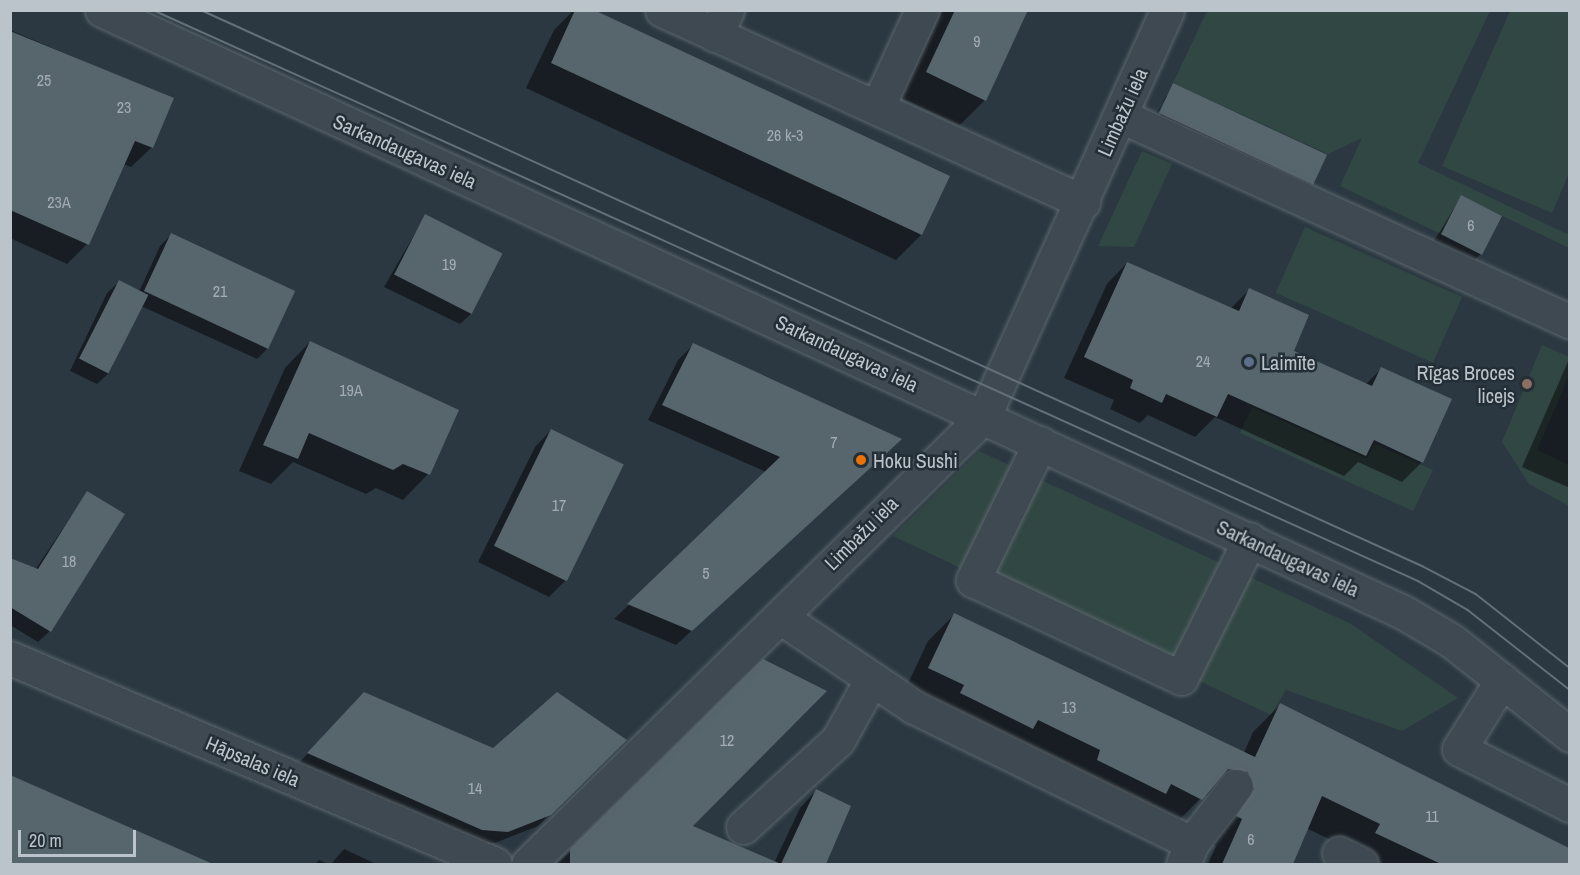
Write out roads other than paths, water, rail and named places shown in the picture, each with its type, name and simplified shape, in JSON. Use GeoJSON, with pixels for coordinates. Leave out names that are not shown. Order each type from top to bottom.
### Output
{"type":"FeatureCollection","features":[{"type":"Feature","properties":{"kind":"street","name":"Sarkandaugavas iela"},"geometry":{"type":"LineString","coordinates":[[102,10],[1250,539],[1403,612],[1502,680],[1569,735]]}},
{"type":"Feature","properties":{"kind":"street"},"geometry":{"type":"LineString","coordinates":[[662,10],[721,23],[877,108],[1083,202]]}},
{"type":"Feature","properties":{"kind":"street"},"geometry":{"type":"LineString","coordinates":[[877,108],[922,10]]}},
{"type":"Feature","properties":{"kind":"street","name":"Limbažu iela"},"geometry":{"type":"LineString","coordinates":[[528,864],[984,416],[1083,202],[1167,10]]}},
{"type":"Feature","properties":{"kind":"street"},"geometry":{"type":"LineString","coordinates":[[1121,116],[1569,322]]}},
{"type":"Feature","properties":{"kind":"street"},"geometry":{"type":"LineString","coordinates":[[1040,443],[974,580],[1181,678],[1250,539]]}},
{"type":"Feature","properties":{"kind":"street"},"geometry":{"type":"LineString","coordinates":[[792,625],[870,682],[1188,854],[1236,786]]}},
{"type":"Feature","properties":{"kind":"street","name":"Hāpsalas iela"},"geometry":{"type":"LineString","coordinates":[[10,658],[495,864]]}},
{"type":"Feature","properties":{"kind":"street"},"geometry":{"type":"LineString","coordinates":[[1502,680],[1459,749],[1569,805]]}},
{"type":"Feature","properties":{"kind":"street"},"geometry":{"type":"LineString","coordinates":[[743,827],[838,740],[870,682]]}},
{"type":"Feature","properties":{"kind":"tram line"},"geometry":{"type":"LineString","coordinates":[[153,10],[1418,581],[1468,610],[1570,690]]}},
{"type":"Feature","properties":{"kind":"tram line"},"geometry":{"type":"LineString","coordinates":[[201,10],[1422,566],[1476,594],[1570,668]]}},
{"type":"Feature","properties":{"kind":"place","name":"Laimīte"},"geometry":{"type":"Point","coordinates":[1249,362]}},
{"type":"Feature","properties":{"kind":"place","name":"Rīgas Broces licejs"},"geometry":{"type":"Point","coordinates":[1527,384]}},
{"type":"Feature","properties":{"kind":"place","name":"Hoku Sushi"},"geometry":{"type":"Point","coordinates":[861,460]}}]}
